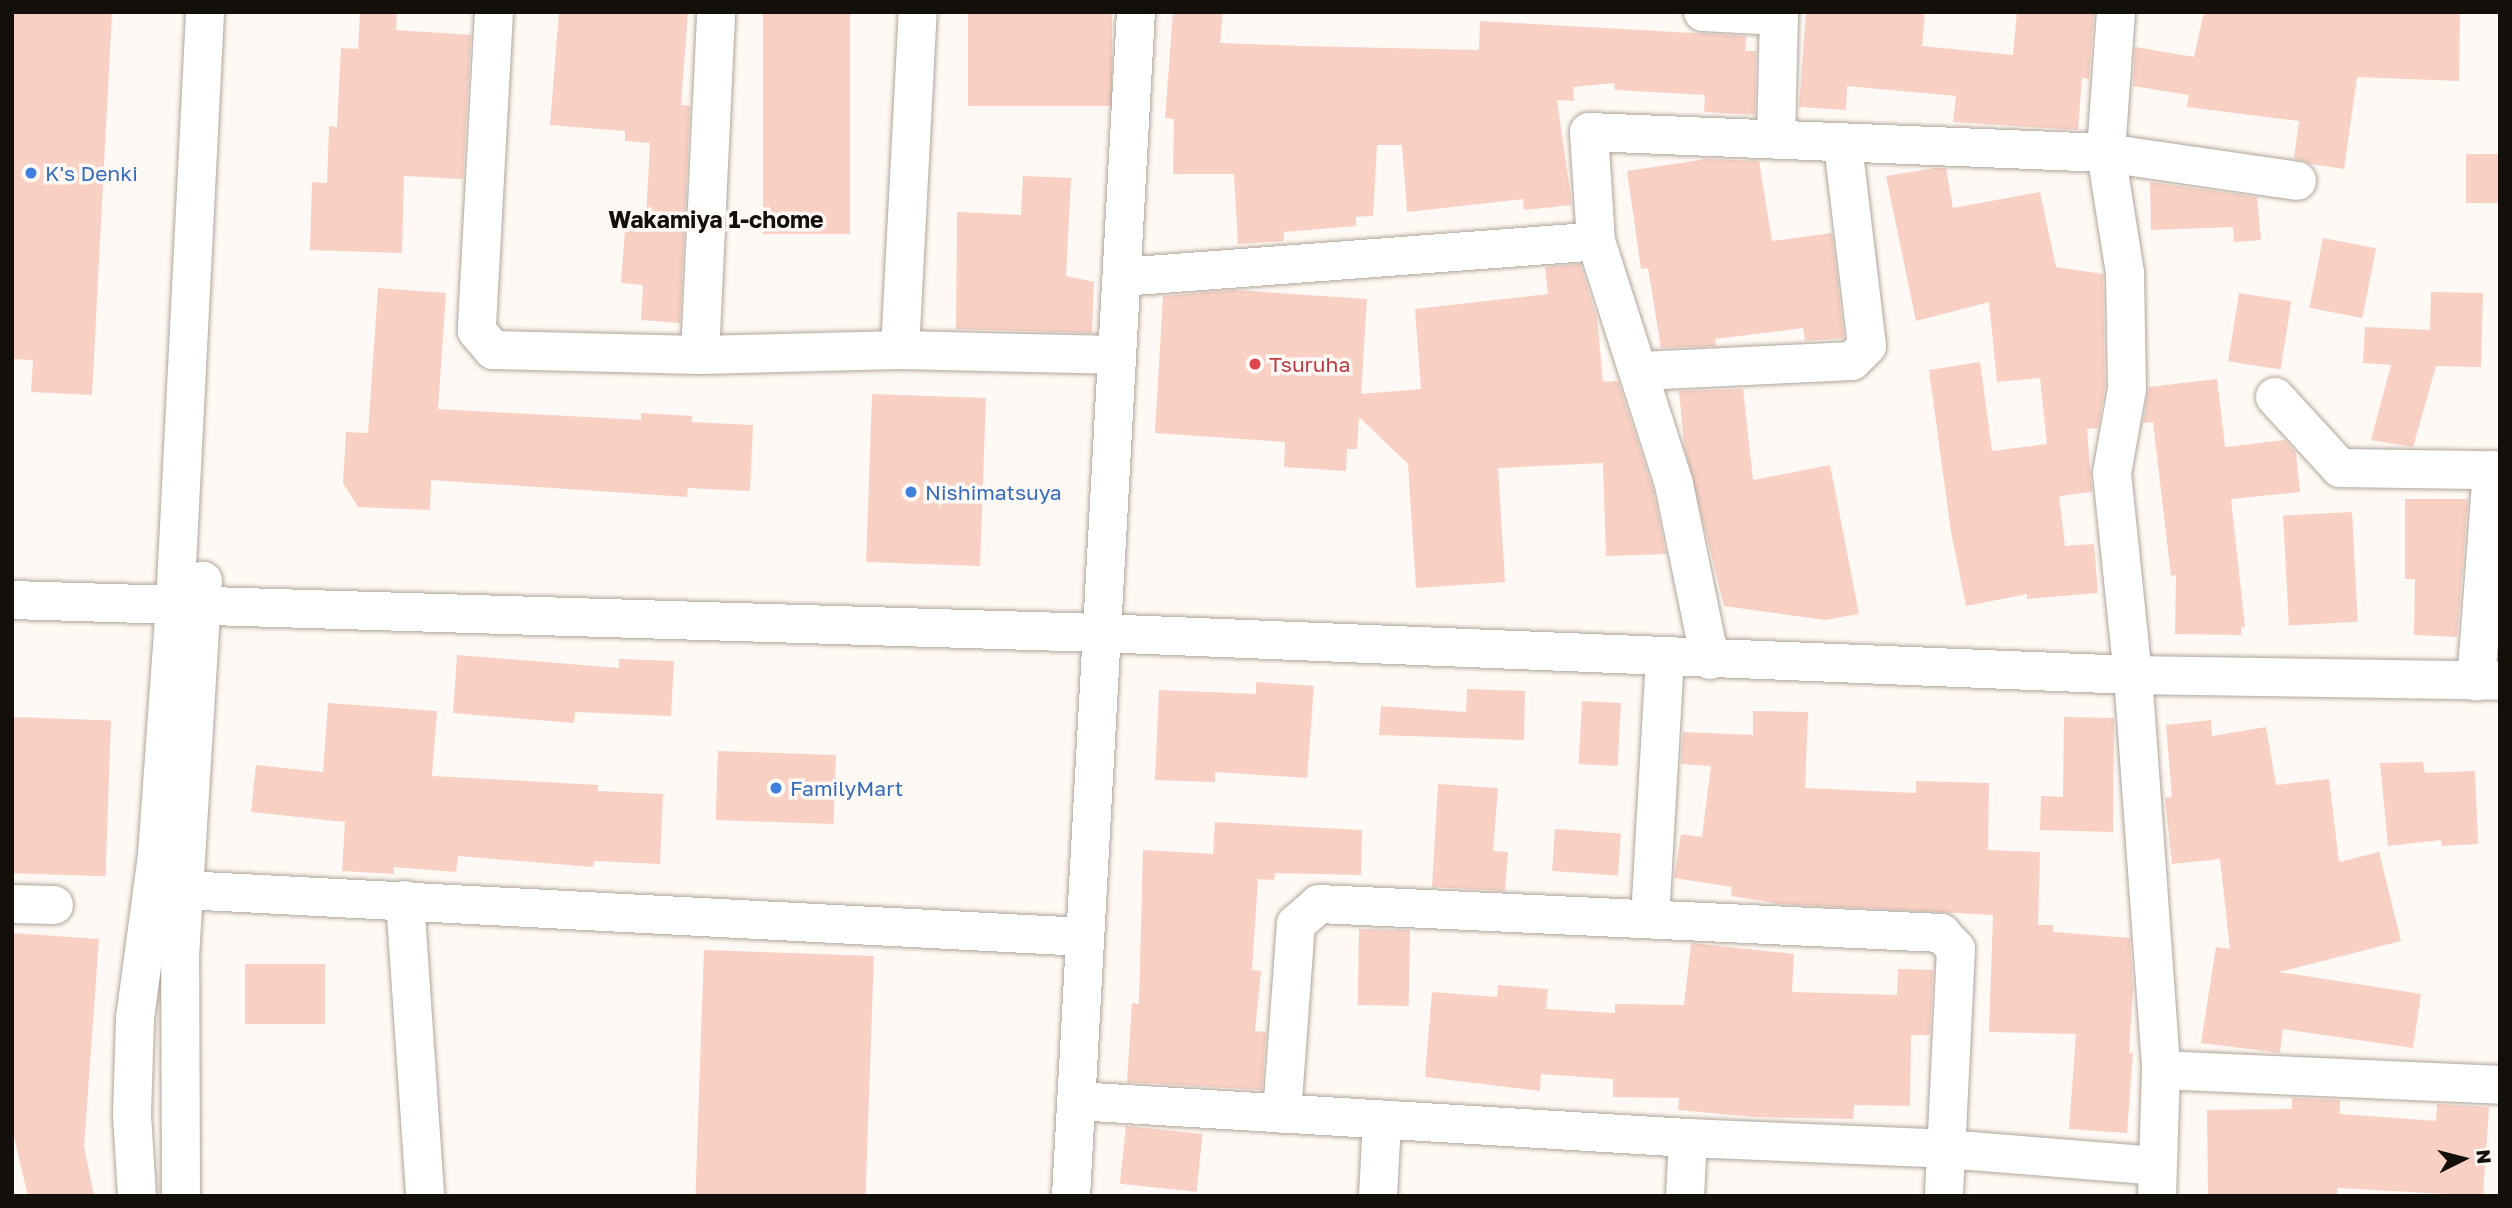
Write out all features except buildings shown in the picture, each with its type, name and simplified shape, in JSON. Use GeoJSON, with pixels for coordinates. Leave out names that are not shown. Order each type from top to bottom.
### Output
{"type":"FeatureCollection","features":[{"type":"Feature","properties":{"kind":"street"},"geometry":{"type":"LineString","coordinates":[[181,1196],[188,605],[205,12]]}},
{"type":"Feature","properties":{"kind":"street"},"geometry":{"type":"LineString","coordinates":[[137,1196],[132,1115],[135,1018],[188,605],[231,12]]}},
{"type":"Feature","properties":{"kind":"street"},"geometry":{"type":"LineString","coordinates":[[494,12],[478,331],[493,350],[700,355],[900,350],[1115,355]]}},
{"type":"Feature","properties":{"kind":"street"},"geometry":{"type":"LineString","coordinates":[[700,355],[716,12]]}},
{"type":"Feature","properties":{"kind":"street"},"geometry":{"type":"LineString","coordinates":[[900,350],[918,12]]}},
{"type":"Feature","properties":{"kind":"street"},"geometry":{"type":"LineString","coordinates":[[1071,1196],[1099,634],[1136,12]]}},
{"type":"Feature","properties":{"kind":"street"},"geometry":{"type":"LineString","coordinates":[[1703,12],[1779,14],[1776,139]]}},
{"type":"Feature","properties":{"kind":"street"},"geometry":{"type":"LineString","coordinates":[[1076,1101],[1688,1138],[1946,1149],[2157,1181],[2161,1070],[2133,675],[2112,473],[2127,389],[2125,273],[2106,153],[2116,12]]}},
{"type":"Feature","properties":{"kind":"street"},"geometry":{"type":"LineString","coordinates":[[1710,660],[1674,484],[1641,371],[1595,241],[1589,132],[2106,153],[2297,181]]}},
{"type":"Feature","properties":{"kind":"street"},"geometry":{"type":"LineString","coordinates":[[1641,371],[1852,361],[1867,346],[1843,144]]}},
{"type":"Feature","properties":{"kind":"street"},"geometry":{"type":"LineString","coordinates":[[1122,277],[1595,241]]}},
{"type":"Feature","properties":{"kind":"street"},"geometry":{"type":"LineString","coordinates":[[12,600],[1099,634],[2133,675],[2488,681],[2492,470],[2340,468],[2275,397]]}},
{"type":"Feature","properties":{"kind":"street"},"geometry":{"type":"LineString","coordinates":[[1650,918],[1665,657]]}},
{"type":"Feature","properties":{"kind":"street"},"geometry":{"type":"LineString","coordinates":[[184,890],[1083,937]]}},
{"type":"Feature","properties":{"kind":"street"},"geometry":{"type":"LineString","coordinates":[[405,900],[425,1196]]}},
{"type":"Feature","properties":{"kind":"street"},"geometry":{"type":"LineString","coordinates":[[12,904],[54,905]]}},
{"type":"Feature","properties":{"kind":"street"},"geometry":{"type":"LineString","coordinates":[[1282,1114],[1296,924],[1319,904],[1941,933],[1956,949],[1944,1196]]}},
{"type":"Feature","properties":{"kind":"street"},"geometry":{"type":"LineString","coordinates":[[2161,1070],[2500,1085]]}},
{"type":"Feature","properties":{"kind":"street"},"geometry":{"type":"LineString","coordinates":[[1378,1196],[1382,1121]]}},
{"type":"Feature","properties":{"kind":"street"},"geometry":{"type":"LineString","coordinates":[[1685,1196],[1688,1138]]}},
{"type":"Feature","properties":{"kind":"place","name":"K's Denki"},"geometry":{"type":"Point","coordinates":[31,173]}},
{"type":"Feature","properties":{"kind":"place","name":"Tsuruha"},"geometry":{"type":"Point","coordinates":[1255,364]}},
{"type":"Feature","properties":{"kind":"place","name":"Nishimatsuya"},"geometry":{"type":"Point","coordinates":[911,492]}},
{"type":"Feature","properties":{"kind":"place","name":"FamilyMart"},"geometry":{"type":"Point","coordinates":[776,788]}},
{"type":"Feature","properties":{"kind":"district","name":"Wakamiya 1-chome"},"geometry":{"type":"Point","coordinates":[716,219]}}]}
